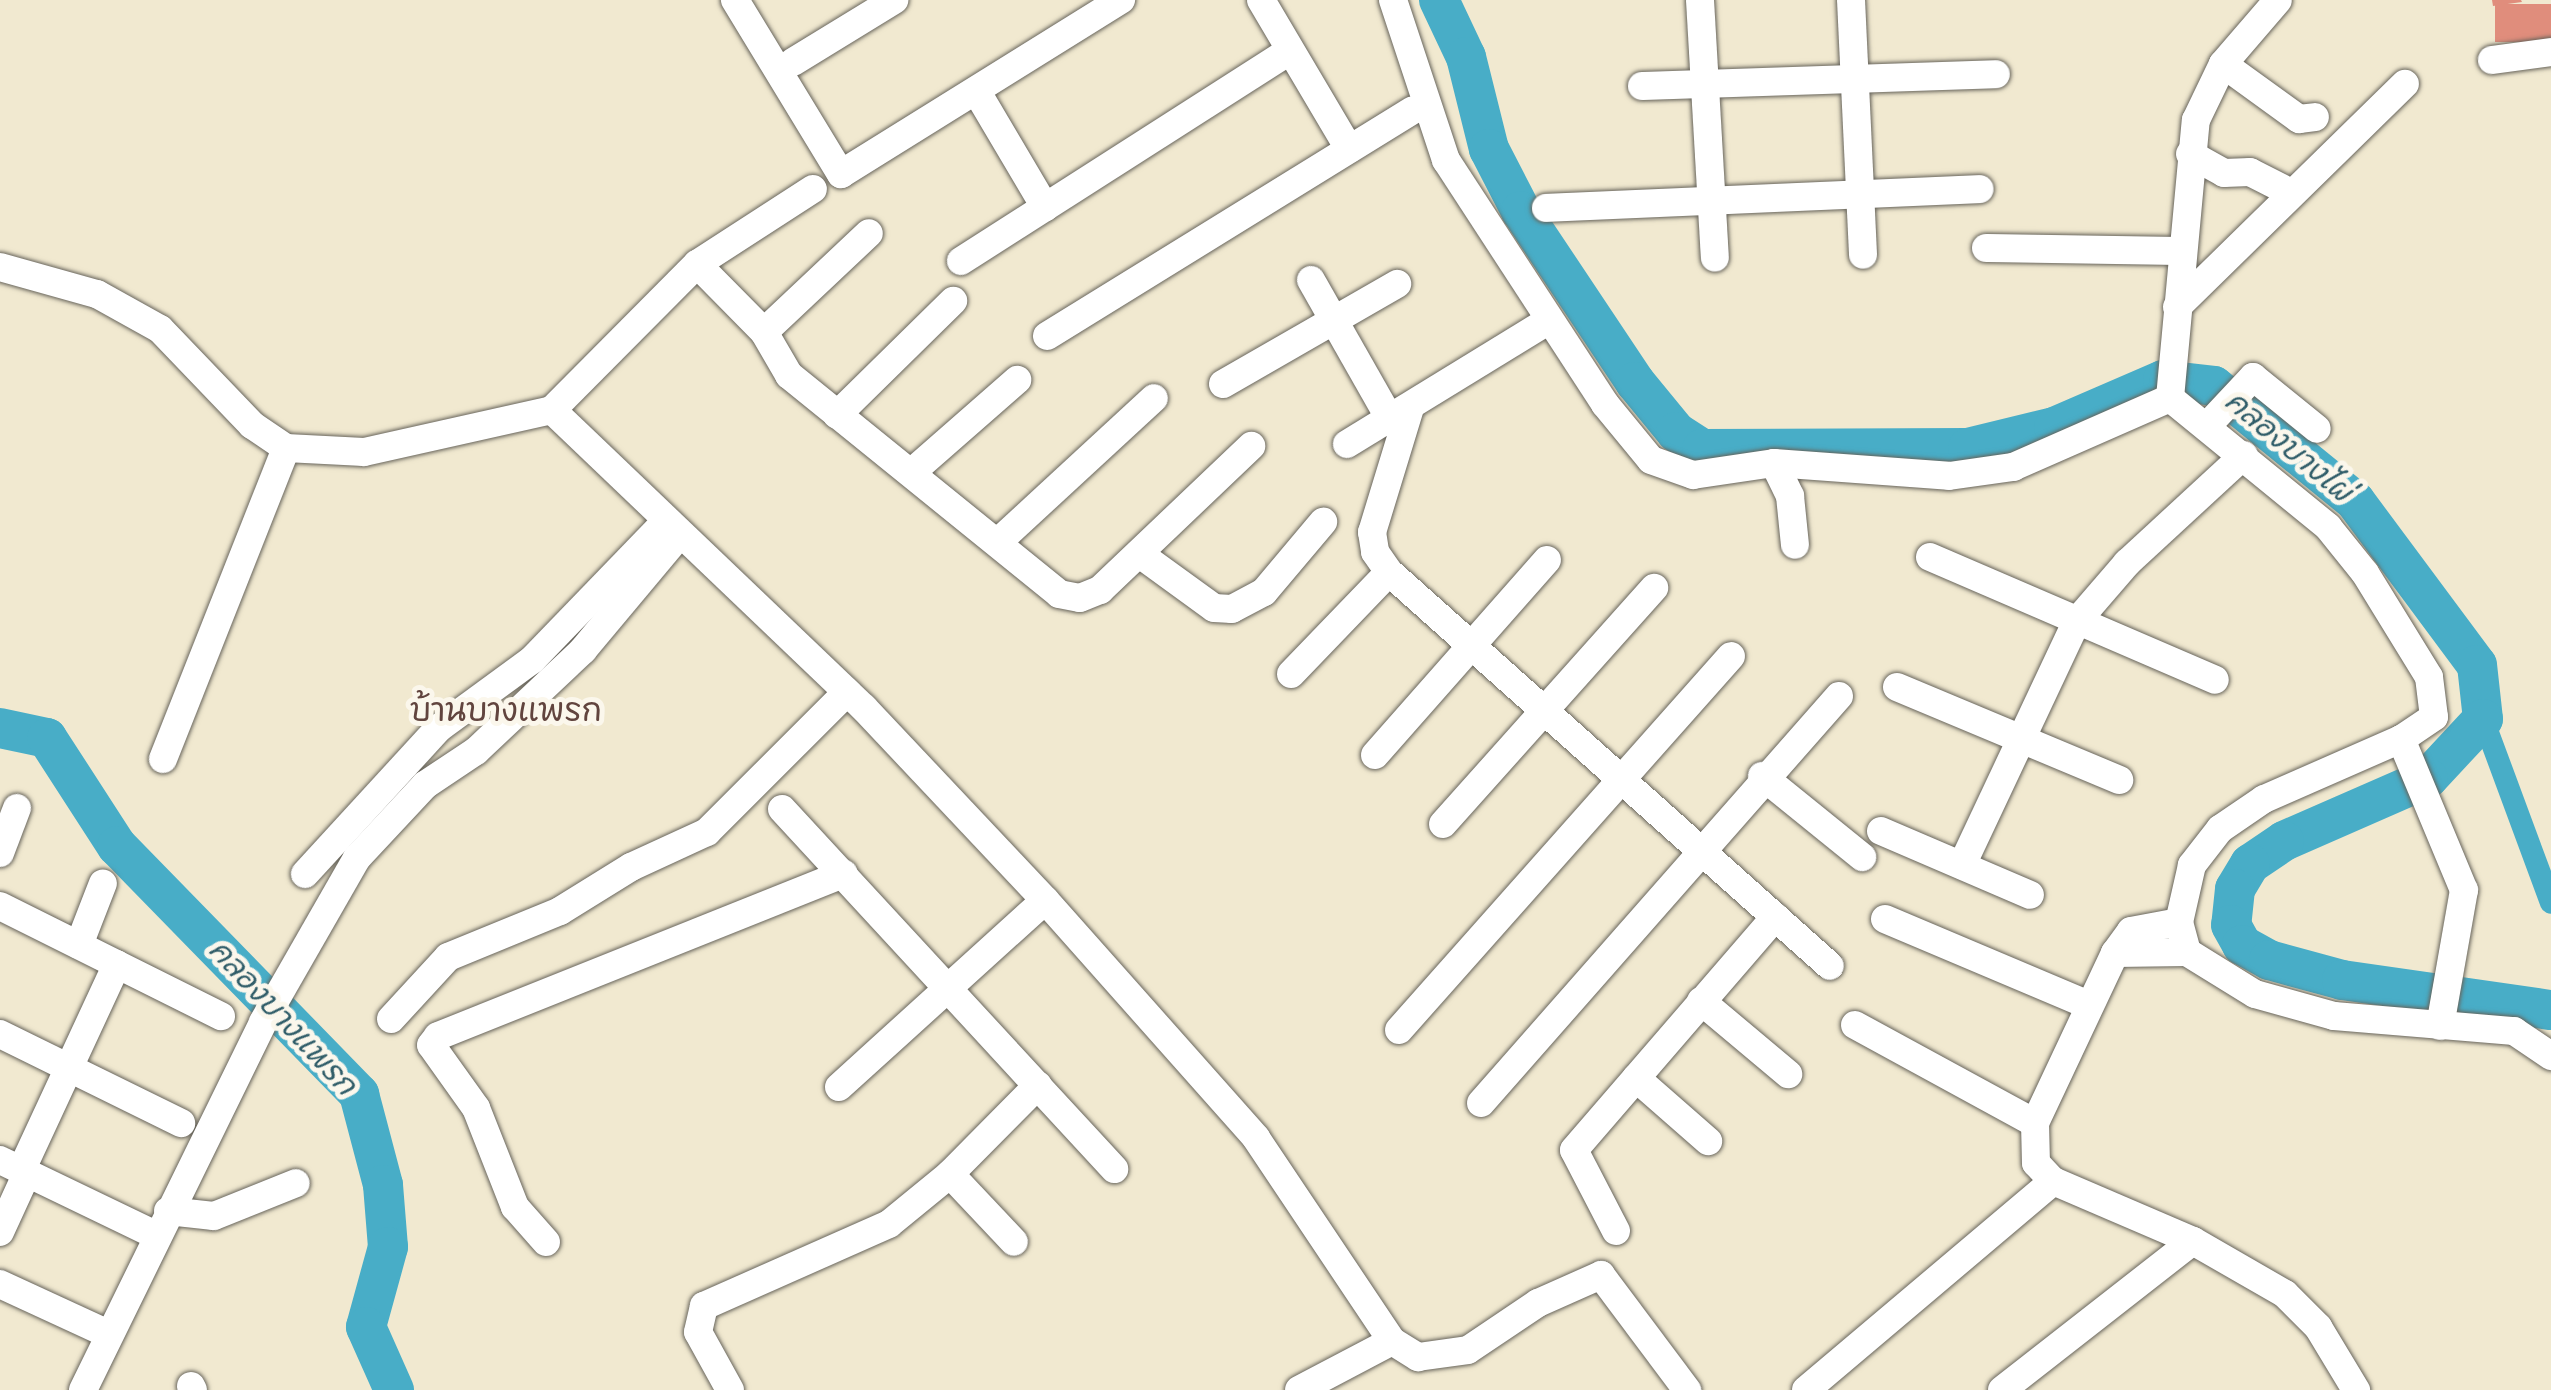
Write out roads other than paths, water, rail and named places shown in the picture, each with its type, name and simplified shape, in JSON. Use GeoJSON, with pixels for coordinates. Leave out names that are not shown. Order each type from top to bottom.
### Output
{"type":"FeatureCollection","features":[{"type":"Feature","properties":{"kind":"street"},"geometry":{"type":"LineString","coordinates":[[736,0],[842,174],[1121,0]]}},
{"type":"Feature","properties":{"kind":"street"},"geometry":{"type":"LineString","coordinates":[[793,62],[894,0]]}},
{"type":"Feature","properties":{"kind":"street"},"geometry":{"type":"LineString","coordinates":[[1262,0],[1288,52],[1349,150]]}},
{"type":"Feature","properties":{"kind":"street"},"geometry":{"type":"LineString","coordinates":[[1393,0],[1446,160],[1549,320],[1651,460],[1693,476],[1774,462],[1910,476],[2013,467],[2170,391]]}},
{"type":"Feature","properties":{"kind":"street"},"geometry":{"type":"LineString","coordinates":[[1700,0],[1708,83],[1715,258]]}},
{"type":"Feature","properties":{"kind":"street"},"geometry":{"type":"LineString","coordinates":[[1851,0],[1863,254]]}},
{"type":"Feature","properties":{"kind":"street"},"geometry":{"type":"LineString","coordinates":[[2170,391],[2190,154],[2206,91],[2223,64],[2278,0]]}},
{"type":"Feature","properties":{"kind":"street"},"geometry":{"type":"LineString","coordinates":[[961,260],[1288,52]]}},
{"type":"Feature","properties":{"kind":"street"},"geometry":{"type":"LineString","coordinates":[[2492,60],[2551,52]]}},
{"type":"Feature","properties":{"kind":"street"},"geometry":{"type":"LineString","coordinates":[[2223,64],[2299,120],[2315,116]]}},
{"type":"Feature","properties":{"kind":"street"},"geometry":{"type":"LineString","coordinates":[[1642,86],[1996,74]]}},
{"type":"Feature","properties":{"kind":"street"},"geometry":{"type":"LineString","coordinates":[[2176,307],[2405,84]]}},
{"type":"Feature","properties":{"kind":"street"},"geometry":{"type":"LineString","coordinates":[[977,92],[1045,207]]}},
{"type":"Feature","properties":{"kind":"street"},"geometry":{"type":"LineString","coordinates":[[1047,336],[1412,111]]}},
{"type":"Feature","properties":{"kind":"street"},"geometry":{"type":"LineString","coordinates":[[2190,154],[2224,174],[2250,172],[2282,188]]}},
{"type":"Feature","properties":{"kind":"street"},"geometry":{"type":"LineString","coordinates":[[0,267],[97,294],[160,329],[252,425],[286,448],[364,452],[552,410],[696,264],[813,189]]}},
{"type":"Feature","properties":{"kind":"street"},"geometry":{"type":"LineString","coordinates":[[1546,208],[1861,191],[1980,189]]}},
{"type":"Feature","properties":{"kind":"street"},"geometry":{"type":"LineString","coordinates":[[764,332],[869,233]]}},
{"type":"Feature","properties":{"kind":"street"},"geometry":{"type":"LineString","coordinates":[[1986,248],[2181,251]]}},
{"type":"Feature","properties":{"kind":"street"},"geometry":{"type":"LineString","coordinates":[[696,264],[764,332],[789,375],[1059,594],[1080,598],[1141,556],[1251,446]]}},
{"type":"Feature","properties":{"kind":"street"},"geometry":{"type":"LineString","coordinates":[[1312,280],[1334,320],[1400,413],[1372,532],[1374,552],[1389,572],[1830,966]]}},
{"type":"Feature","properties":{"kind":"street"},"geometry":{"type":"LineString","coordinates":[[1223,384],[1397,284]]}},
{"type":"Feature","properties":{"kind":"street"},"geometry":{"type":"LineString","coordinates":[[837,415],[953,301]]}},
{"type":"Feature","properties":{"kind":"street"},"geometry":{"type":"LineString","coordinates":[[1347,444],[1549,320]]}},
{"type":"Feature","properties":{"kind":"street"},"geometry":{"type":"LineString","coordinates":[[2216,416],[2242,383],[2253,377],[2266,382],[2317,429]]}},
{"type":"Feature","properties":{"kind":"street"},"geometry":{"type":"LineString","coordinates":[[912,472],[1017,380]]}},
{"type":"Feature","properties":{"kind":"street"},"geometry":{"type":"LineString","coordinates":[[2170,391],[2216,416],[2244,455],[2340,542],[2429,677],[2434,717],[2406,748],[2264,799],[2220,829],[2192,865],[2179,922],[2187,952]]}},
{"type":"Feature","properties":{"kind":"street"},"geometry":{"type":"LineString","coordinates":[[998,542],[1154,398]]}},
{"type":"Feature","properties":{"kind":"street"},"geometry":{"type":"LineString","coordinates":[[552,410],[848,692],[1045,900],[1256,1138],[1392,1341],[1418,1358],[1468,1350],[1538,1304],[1600,1274],[1687,1390]]}},
{"type":"Feature","properties":{"kind":"street"},"geometry":{"type":"LineString","coordinates":[[164,759],[286,448]]}},
{"type":"Feature","properties":{"kind":"street"},"geometry":{"type":"LineString","coordinates":[[1962,864],[2077,621],[2138,553],[2244,455]]}},
{"type":"Feature","properties":{"kind":"street"},"geometry":{"type":"LineString","coordinates":[[1774,462],[1790,496],[1795,546]]}},
{"type":"Feature","properties":{"kind":"street"},"geometry":{"type":"LineString","coordinates":[[1141,556],[1214,608],[1232,610],[1264,592],[1322,522]]}},
{"type":"Feature","properties":{"kind":"street"},"geometry":{"type":"LineString","coordinates":[[305,874],[414,752],[532,660],[673,528]]}},
{"type":"Feature","properties":{"kind":"street"},"geometry":{"type":"LineString","coordinates":[[83,1390],[263,1022],[357,858],[425,785],[476,751],[583,650],[673,528]]}},
{"type":"Feature","properties":{"kind":"street"},"geometry":{"type":"LineString","coordinates":[[1930,557],[2215,680]]}},
{"type":"Feature","properties":{"kind":"street"},"geometry":{"type":"LineString","coordinates":[[1375,755],[1468,643],[1547,560]]}},
{"type":"Feature","properties":{"kind":"street"},"geometry":{"type":"LineString","coordinates":[[1291,674],[1389,572]]}},
{"type":"Feature","properties":{"kind":"street"},"geometry":{"type":"LineString","coordinates":[[1444,824],[1654,588]]}},
{"type":"Feature","properties":{"kind":"street"},"geometry":{"type":"LineString","coordinates":[[1399,1030],[1732,656]]}},
{"type":"Feature","properties":{"kind":"street"},"geometry":{"type":"LineString","coordinates":[[1896,687],[2119,780]]}},
{"type":"Feature","properties":{"kind":"street"},"geometry":{"type":"LineString","coordinates":[[391,1019],[448,957],[560,911],[641,861],[707,832],[848,692]]}},
{"type":"Feature","properties":{"kind":"street"},"geometry":{"type":"LineString","coordinates":[[1481,1102],[1762,776],[1839,696]]}},
{"type":"Feature","properties":{"kind":"street"},"geometry":{"type":"LineString","coordinates":[[2406,748],[2432,800],[2464,890],[2441,1018]]}},
{"type":"Feature","properties":{"kind":"street"},"geometry":{"type":"LineString","coordinates":[[1762,776],[1862,858]]}},
{"type":"Feature","properties":{"kind":"street"},"geometry":{"type":"LineString","coordinates":[[0,852],[17,808]]}},
{"type":"Feature","properties":{"kind":"street"},"geometry":{"type":"LineString","coordinates":[[782,809],[1114,1169]]}},
{"type":"Feature","properties":{"kind":"street"},"geometry":{"type":"LineString","coordinates":[[1880,831],[2030,895]]}},
{"type":"Feature","properties":{"kind":"street"},"geometry":{"type":"LineString","coordinates":[[546,1242],[515,1206],[476,1108],[431,1045],[844,874]]}},
{"type":"Feature","properties":{"kind":"street"},"geometry":{"type":"LineString","coordinates":[[78,945],[103,883]]}},
{"type":"Feature","properties":{"kind":"street"},"geometry":{"type":"LineString","coordinates":[[839,1087],[1045,900]]}},
{"type":"Feature","properties":{"kind":"street"},"geometry":{"type":"LineString","coordinates":[[0,906],[221,1016]]}},
{"type":"Feature","properties":{"kind":"street"},"geometry":{"type":"LineString","coordinates":[[1616,1231],[1574,1150],[1776,917]]}},
{"type":"Feature","properties":{"kind":"street"},"geometry":{"type":"LineString","coordinates":[[1885,919],[2089,1005]]}},
{"type":"Feature","properties":{"kind":"street"},"geometry":{"type":"LineString","coordinates":[[2179,922],[2131,931],[2115,953],[2035,1123],[2036,1163],[2053,1181],[2193,1241],[2285,1294],[2318,1328],[2356,1390]]}},
{"type":"Feature","properties":{"kind":"street"},"geometry":{"type":"LineString","coordinates":[[2115,953],[2187,952],[2255,994],[2334,1016],[2441,1018],[2514,1032],[2551,1056]]}},
{"type":"Feature","properties":{"kind":"street"},"geometry":{"type":"LineString","coordinates":[[0,1232],[16,1168],[69,1068],[117,964]]}},
{"type":"Feature","properties":{"kind":"street"},"geometry":{"type":"LineString","coordinates":[[1701,1001],[1788,1074]]}},
{"type":"Feature","properties":{"kind":"street"},"geometry":{"type":"LineString","coordinates":[[1855,1026],[2035,1123]]}},
{"type":"Feature","properties":{"kind":"street"},"geometry":{"type":"LineString","coordinates":[[0,1034],[181,1122]]}},
{"type":"Feature","properties":{"kind":"street"},"geometry":{"type":"LineString","coordinates":[[1636,1078],[1708,1141]]}},
{"type":"Feature","properties":{"kind":"street"},"geometry":{"type":"LineString","coordinates":[[730,1390],[698,1332],[704,1306],[889,1224],[950,1174],[1038,1086]]}},
{"type":"Feature","properties":{"kind":"street"},"geometry":{"type":"LineString","coordinates":[[16,1168],[162,1223],[214,1216],[296,1183]]}},
{"type":"Feature","properties":{"kind":"street"},"geometry":{"type":"LineString","coordinates":[[950,1174],[1014,1242]]}},
{"type":"Feature","properties":{"kind":"street"},"geometry":{"type":"LineString","coordinates":[[1806,1390],[2053,1181]]}},
{"type":"Feature","properties":{"kind":"street"},"geometry":{"type":"LineString","coordinates":[[2002,1390],[2193,1241]]}},
{"type":"Feature","properties":{"kind":"street"},"geometry":{"type":"LineString","coordinates":[[0,1284],[108,1334]]}},
{"type":"Feature","properties":{"kind":"street"},"geometry":{"type":"LineString","coordinates":[[1300,1390],[1392,1341]]}},
{"type":"Feature","properties":{"kind":"waterway","name":"คลองบางไผ่"},"geometry":{"type":"LineString","coordinates":[[1439,0],[1466,57],[1489,149],[1521,211],[1635,382],[1676,432],[1702,449],[1968,448],[2054,427],[2163,380],[2214,386],[2355,501],[2477,665],[2483,719],[2428,778],[2284,841],[2250,864],[2235,889],[2231,925],[2242,945],[2269,960],[2342,980],[2551,1010]]}},
{"type":"Feature","properties":{"kind":"waterway"},"geometry":{"type":"LineString","coordinates":[[2483,719],[2551,903]]}},
{"type":"Feature","properties":{"kind":"waterway","name":"คลองบางแพรก"},"geometry":{"type":"LineString","coordinates":[[0,728],[47,738],[117,846],[359,1094],[383,1185],[388,1247],[366,1327],[394,1390]]}},
{"type":"Feature","properties":{"kind":"district","name":"บ้านบางแพรก"},"geometry":{"type":"Point","coordinates":[506,712]}}]}
